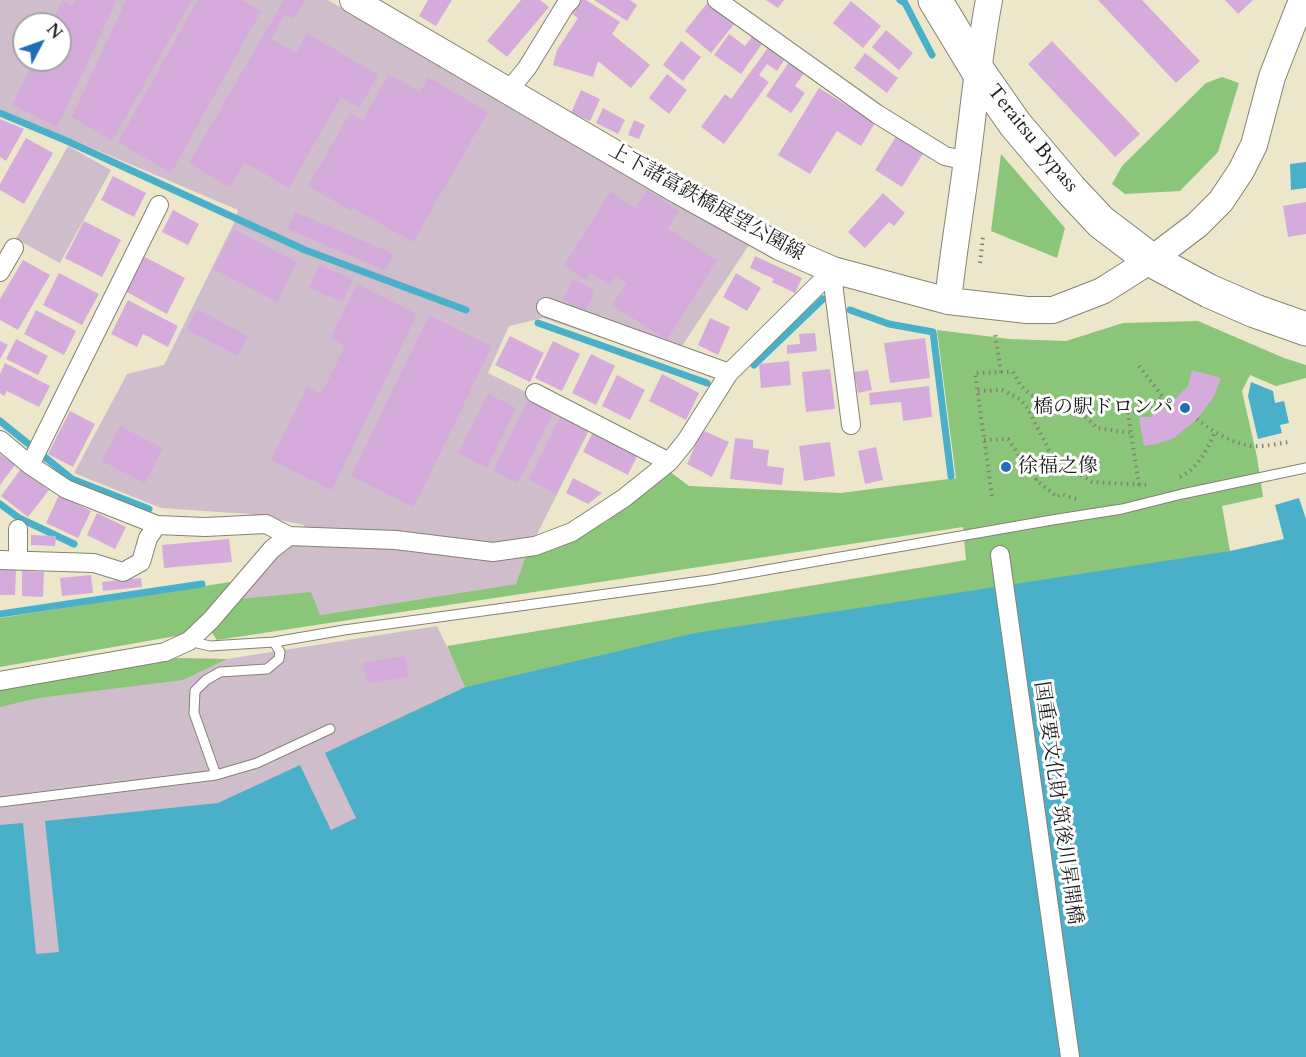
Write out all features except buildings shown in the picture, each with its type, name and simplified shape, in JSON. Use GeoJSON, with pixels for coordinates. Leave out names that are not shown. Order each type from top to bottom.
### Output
{"type":"FeatureCollection","features":[{"type":"Feature","properties":{"kind":"highway","name":"Teraitsu Bypass"},"geometry":{"type":"LineString","coordinates":[[935,0],[978,71],[1015,124],[1101,222],[1151,260],[1209,291],[1255,311],[1306,329]]}},
{"type":"Feature","properties":{"kind":"street","name":"上下諸富鉄橋展望公園線"},"geometry":{"type":"LineString","coordinates":[[353,0],[679,191],[780,247],[833,270],[948,301],[1027,310],[1053,310],[1102,291],[1151,260],[1197,225],[1221,201],[1241,171],[1254,145],[1272,77],[1302,0]]}},
{"type":"Feature","properties":{"kind":"street"},"geometry":{"type":"LineString","coordinates":[[509,90],[527,68],[571,0]]}},
{"type":"Feature","properties":{"kind":"street"},"geometry":{"type":"LineString","coordinates":[[717,0],[877,114],[945,156],[967,160]]}},
{"type":"Feature","properties":{"kind":"street"},"geometry":{"type":"LineString","coordinates":[[948,301],[989,0]]}},
{"type":"Feature","properties":{"kind":"street"},"geometry":{"type":"LineString","coordinates":[[30,465],[159,206]]}},
{"type":"Feature","properties":{"kind":"street"},"geometry":{"type":"LineString","coordinates":[[0,272],[14,248]]}},
{"type":"Feature","properties":{"kind":"street"},"geometry":{"type":"LineString","coordinates":[[0,440],[30,465],[66,489],[157,525],[205,527],[266,524],[289,536],[396,540],[493,552],[535,546],[572,532],[624,498],[669,462],[686,441],[729,373],[833,270]]}},
{"type":"Feature","properties":{"kind":"street"},"geometry":{"type":"LineString","coordinates":[[833,270],[851,425]]}},
{"type":"Feature","properties":{"kind":"street"},"geometry":{"type":"LineString","coordinates":[[546,307],[729,373]]}},
{"type":"Feature","properties":{"kind":"street"},"geometry":{"type":"LineString","coordinates":[[536,393],[669,462]]}},
{"type":"Feature","properties":{"kind":"street"},"geometry":{"type":"LineString","coordinates":[[18,529],[9,560],[94,563],[123,572],[141,562],[148,538],[157,525]]}},
{"type":"Feature","properties":{"kind":"street"},"geometry":{"type":"LineString","coordinates":[[0,681],[165,652],[189,641],[211,620],[272,549],[289,536]]}},
{"type":"Feature","properties":{"kind":"street","name":"国重要文化財 筑後川昇開橋"},"geometry":{"type":"LineString","coordinates":[[1000,555],[1070,1057]]}},
{"type":"Feature","properties":{"kind":"lane"},"geometry":{"type":"LineString","coordinates":[[189,641],[210,646],[274,642],[344,630],[709,580],[1122,509],[1306,468]]}},
{"type":"Feature","properties":{"kind":"lane"},"geometry":{"type":"LineString","coordinates":[[216,775],[194,714],[195,691],[206,680],[220,672],[267,669],[279,659],[280,652],[274,642]]}},
{"type":"Feature","properties":{"kind":"lane"},"geometry":{"type":"LineString","coordinates":[[0,802],[216,775],[257,763],[330,729]]}},
{"type":"Feature","properties":{"kind":"path"},"geometry":{"type":"LineString","coordinates":[[995,333],[1001,372]]}},
{"type":"Feature","properties":{"kind":"path"},"geometry":{"type":"LineString","coordinates":[[1139,366],[1170,405]]}},
{"type":"Feature","properties":{"kind":"path"},"geometry":{"type":"LineString","coordinates":[[992,496],[975,373],[1013,372],[1020,385],[1031,395],[1064,401],[1077,409],[1097,428],[1131,433]]}},
{"type":"Feature","properties":{"kind":"path"},"geometry":{"type":"LineString","coordinates":[[978,391],[1002,390],[1020,399],[1028,409],[1049,450],[1059,461],[1092,482],[1139,485],[1158,483]]}},
{"type":"Feature","properties":{"kind":"path"},"geometry":{"type":"LineString","coordinates":[[1139,485],[1128,413],[1149,408],[1163,397]]}},
{"type":"Feature","properties":{"kind":"path"},"geometry":{"type":"LineString","coordinates":[[1197,419],[1215,432],[1251,446],[1289,442]]}},
{"type":"Feature","properties":{"kind":"path"},"geometry":{"type":"LineString","coordinates":[[1178,478],[1200,460],[1215,432]]}},
{"type":"Feature","properties":{"kind":"path"},"geometry":{"type":"LineString","coordinates":[[984,440],[1008,439],[1036,480],[1057,497],[1061,494],[1078,500]]}},
{"type":"Feature","properties":{"kind":"path"},"geometry":{"type":"LineString","coordinates":[[1036,480],[1059,461]]}},
{"type":"Feature","properties":{"kind":"shaded area"},"geometry":{"type":"Polygon","coordinates":[[[0,0],[328,0],[749,245],[672,361],[543,318],[509,326],[488,373],[592,425],[525,558],[516,584],[320,615],[240,599],[305,525],[248,514],[161,508],[74,473],[127,374],[164,365],[234,223],[238,210],[0,109],[0,0]]]}},
{"type":"Feature","properties":{"kind":"shaded area"},"geometry":{"type":"Polygon","coordinates":[[[68,146],[111,170],[60,263],[16,239],[68,146]]]}},
{"type":"Feature","properties":{"kind":"shaded area"},"geometry":{"type":"Polygon","coordinates":[[[437,626],[466,687],[555,1057],[0,1057],[0,689],[168,658],[227,659],[437,626]]]}},
{"type":"Feature","properties":{"kind":"green space"},"geometry":{"type":"Polygon","coordinates":[[[1222,77],[1239,83],[1218,152],[1180,191],[1125,194],[1112,184],[1122,166],[1206,83],[1222,77]]]}},
{"type":"Feature","properties":{"kind":"green space"},"geometry":{"type":"Polygon","coordinates":[[[1001,154],[1065,228],[1057,258],[991,231],[1001,154]]]}},
{"type":"Feature","properties":{"kind":"green space"},"geometry":{"type":"Polygon","coordinates":[[[1198,321],[1284,358],[1306,365],[1306,378],[1276,386],[1250,375],[1242,391],[1257,457],[1263,497],[1222,506],[1230,551],[670,689],[325,753],[465,687],[447,646],[966,560],[963,527],[217,640],[210,630],[0,667],[0,618],[230,582],[240,599],[311,592],[320,615],[516,584],[525,558],[606,522],[669,471],[689,486],[841,493],[956,478],[937,330],[1010,339],[1066,341],[1123,323],[1198,321]]]}},
{"type":"Feature","properties":{"kind":"green space"},"geometry":{"type":"Polygon","coordinates":[[[168,658],[227,659],[183,680],[38,698],[0,707],[0,689],[168,658]]]}},
{"type":"Feature","properties":{"kind":"water"},"geometry":{"type":"Polygon","coordinates":[[[1306,162],[1306,188],[1291,190],[1290,164],[1306,162]]]}},
{"type":"Feature","properties":{"kind":"water"},"geometry":{"type":"Polygon","coordinates":[[[1251,382],[1273,391],[1275,403],[1284,401],[1289,423],[1280,425],[1282,433],[1258,439],[1248,396],[1251,382]]]}},
{"type":"Feature","properties":{"kind":"water"},"geometry":{"type":"Polygon","coordinates":[[[1299,498],[1306,519],[1306,1057],[0,1057],[0,825],[23,823],[36,954],[59,952],[45,821],[218,803],[300,765],[331,830],[356,818],[325,753],[466,687],[695,633],[1230,551],[1284,539],[1275,505],[1299,498]]]}},
{"type":"Feature","properties":{"kind":"waterway"},"geometry":{"type":"LineString","coordinates":[[900,0],[905,3],[932,55]]}},
{"type":"Feature","properties":{"kind":"waterway"},"geometry":{"type":"LineString","coordinates":[[0,113],[67,141],[305,250],[466,310]]}},
{"type":"Feature","properties":{"kind":"waterway"},"geometry":{"type":"LineString","coordinates":[[754,365],[823,299]]}},
{"type":"Feature","properties":{"kind":"waterway"},"geometry":{"type":"LineString","coordinates":[[850,310],[889,324],[933,332],[951,476]]}},
{"type":"Feature","properties":{"kind":"waterway"},"geometry":{"type":"LineString","coordinates":[[538,323],[707,383]]}},
{"type":"Feature","properties":{"kind":"waterway"},"geometry":{"type":"LineString","coordinates":[[0,421],[72,479],[149,509]]}},
{"type":"Feature","properties":{"kind":"waterway"},"geometry":{"type":"LineString","coordinates":[[0,504],[19,518],[74,544]]}},
{"type":"Feature","properties":{"kind":"waterway"},"geometry":{"type":"LineString","coordinates":[[0,614],[202,584]]}},
{"type":"Feature","properties":{"kind":"place","name":"橋の駅ドロンパ"},"geometry":{"type":"Point","coordinates":[1185,408]}},
{"type":"Feature","properties":{"kind":"place","name":"徐福之像"},"geometry":{"type":"Point","coordinates":[1006,467]}}]}
